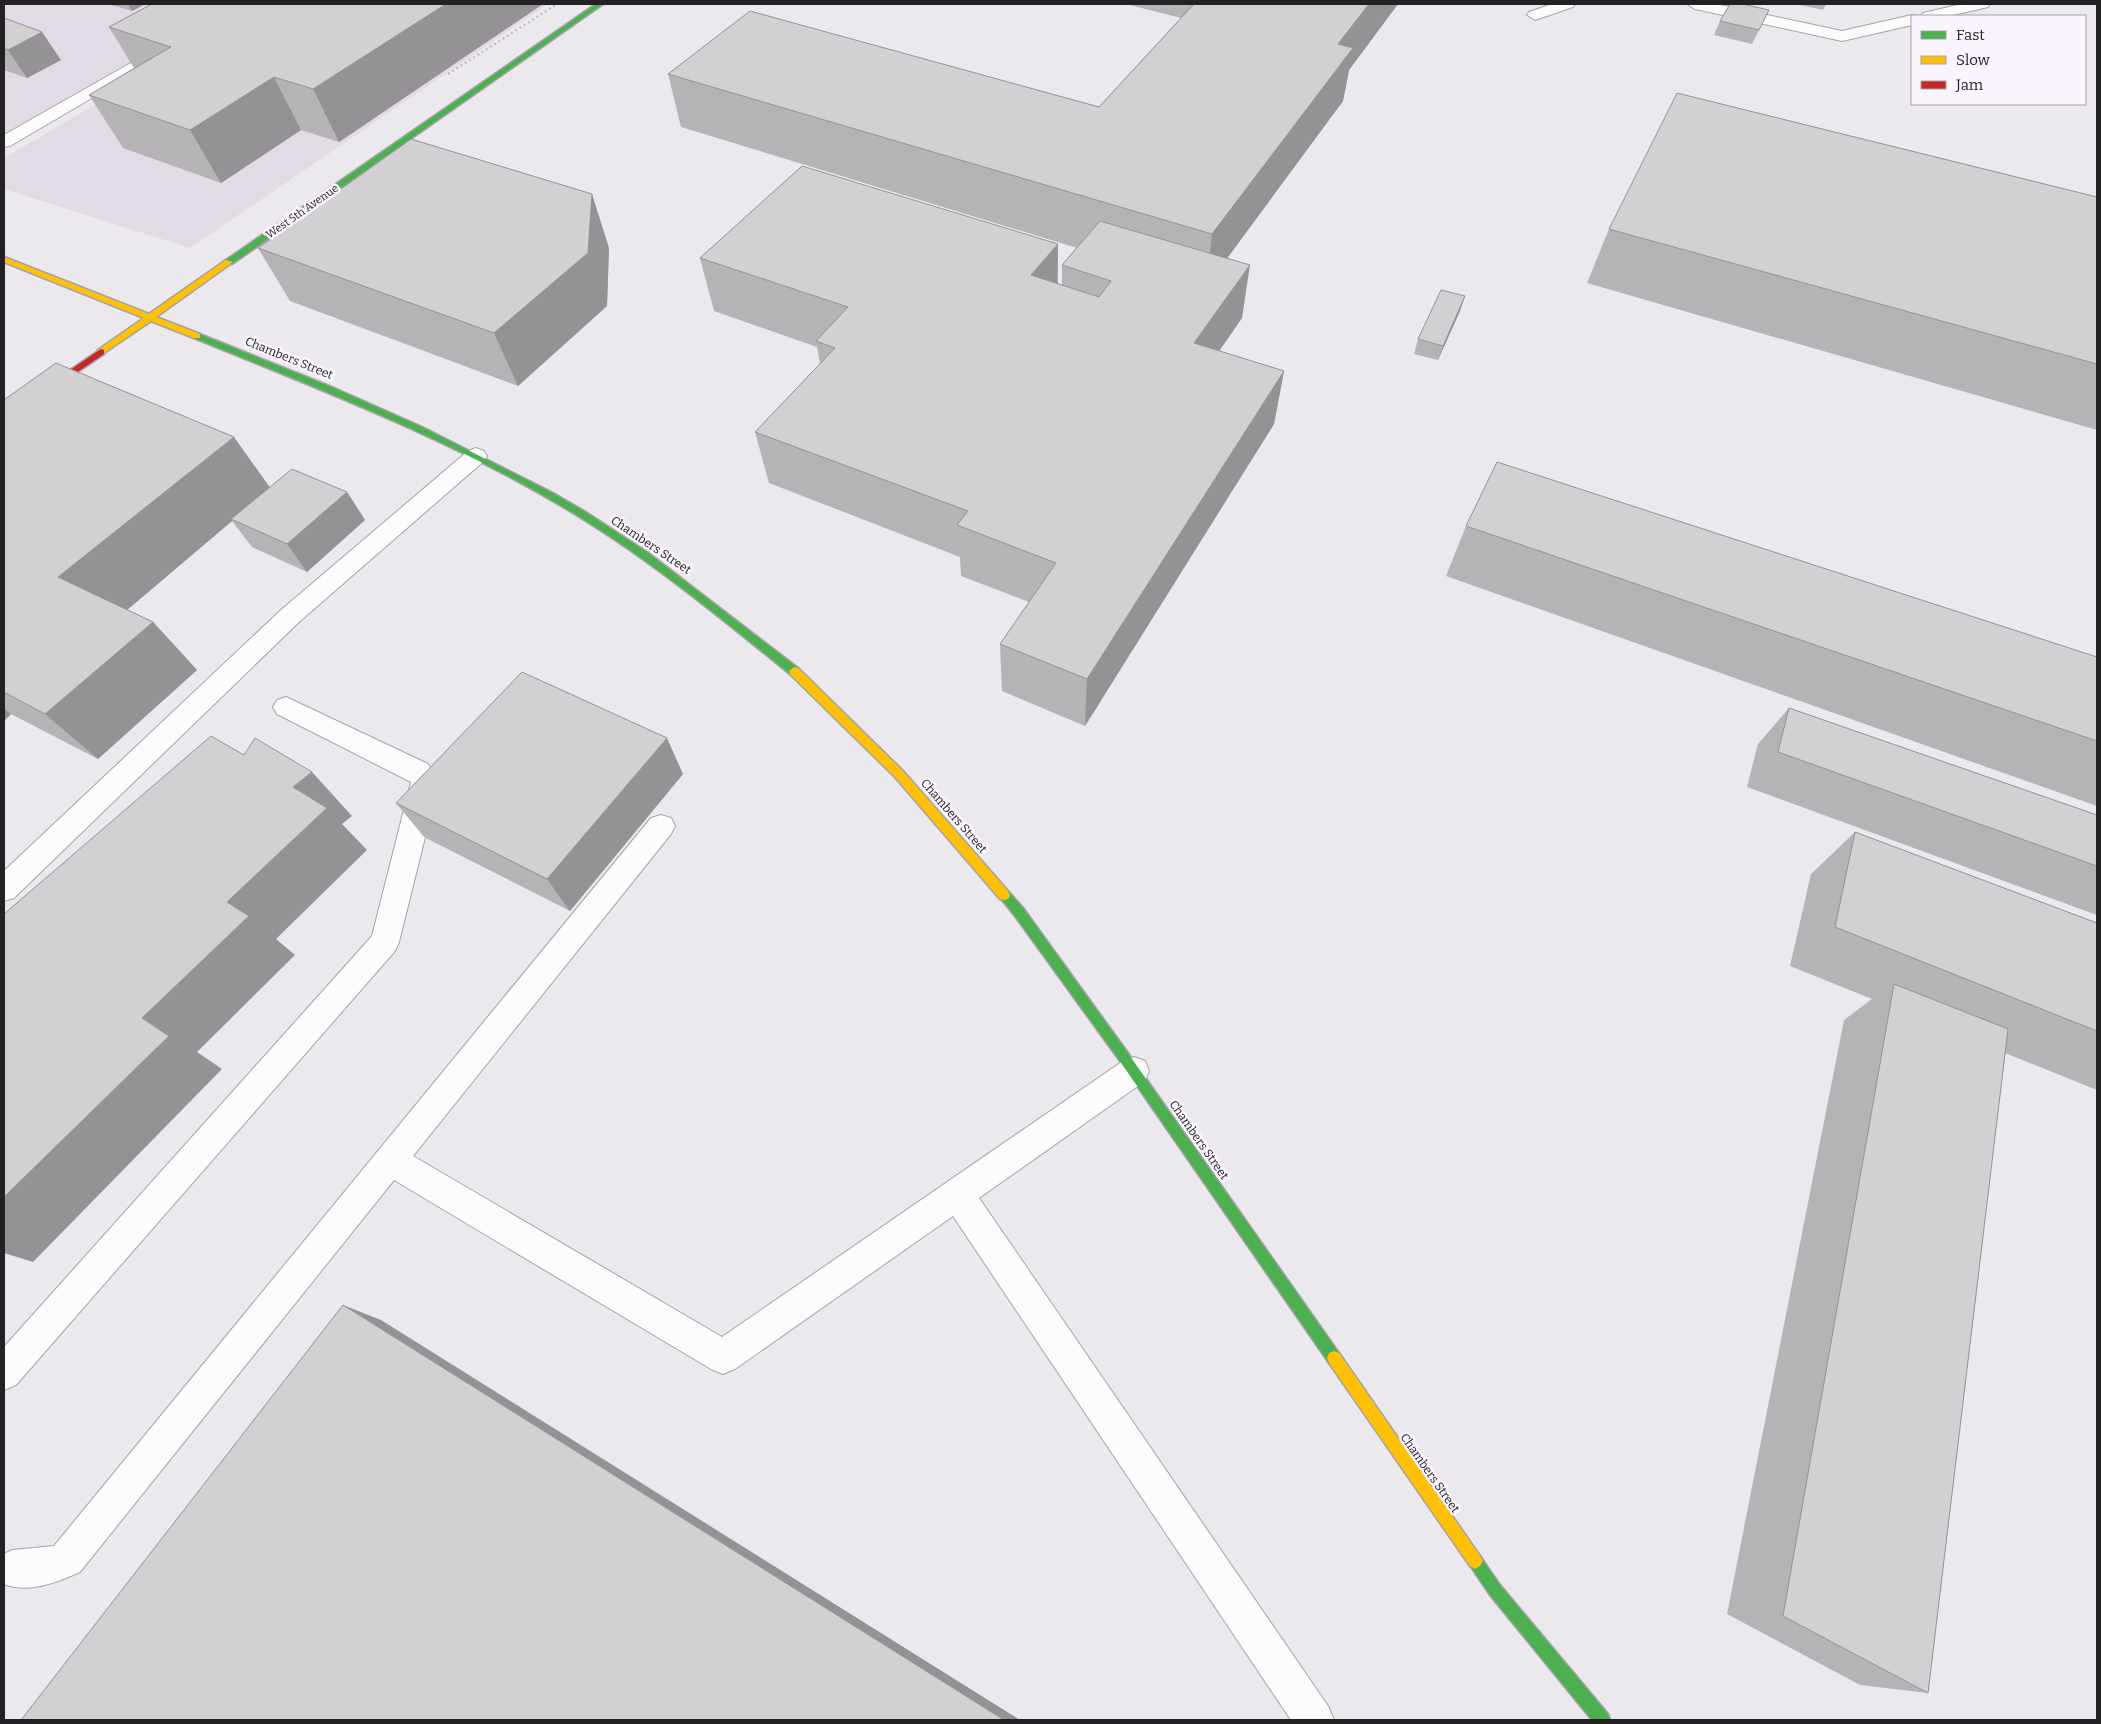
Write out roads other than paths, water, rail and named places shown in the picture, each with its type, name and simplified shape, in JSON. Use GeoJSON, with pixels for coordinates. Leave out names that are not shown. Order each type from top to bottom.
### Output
{"type":"FeatureCollection","features":[{"type":"Feature","properties":{"kind":"main road","name":"West 5th Avenue"},"geometry":{"type":"LineString","coordinates":[[4,418],[600,4]]}},
{"type":"Feature","properties":{"kind":"main road","name":"Chambers Street"},"geometry":{"type":"LineString","coordinates":[[4,259],[341,394],[446,440],[550,495],[672,573],[794,671],[900,774],[1019,912],[1134,1071],[1495,1590],[1602,1720]]}},
{"type":"Feature","properties":{"kind":"lane"},"geometry":{"type":"LineString","coordinates":[[1535,15],[1568,4]]}},
{"type":"Feature","properties":{"kind":"lane"},"geometry":{"type":"LineString","coordinates":[[1695,4],[1842,36],[1911,20]]}},
{"type":"Feature","properties":{"kind":"lane"},"geometry":{"type":"LineString","coordinates":[[1933,15],[1982,4]]}},
{"type":"Feature","properties":{"kind":"lane"},"geometry":{"type":"LineString","coordinates":[[1872,30],[1877,12]]}},
{"type":"Feature","properties":{"kind":"lane"},"geometry":{"type":"LineString","coordinates":[[4,142],[183,38]]}},
{"type":"Feature","properties":{"kind":"lane"},"geometry":{"type":"LineString","coordinates":[[4,889],[290,616],[476,456]]}},
{"type":"Feature","properties":{"kind":"lane"},"geometry":{"type":"LineString","coordinates":[[4,1373],[372,958],[387,937],[425,785],[424,778],[419,772],[286,707]]}},
{"type":"Feature","properties":{"kind":"lane"},"geometry":{"type":"LineString","coordinates":[[6,1570],[51,1566],[67,1559],[661,826]]}},
{"type":"Feature","properties":{"kind":"lane"},"geometry":{"type":"LineString","coordinates":[[390,1160],[723,1357],[1134,1071]]}},
{"type":"Feature","properties":{"kind":"lane"},"geometry":{"type":"LineString","coordinates":[[957,1194],[1314,1720]]}},
{"type":"Feature","properties":{"kind":"railway"},"geometry":{"type":"LineString","coordinates":[[448,74],[557,4]]}}]}
